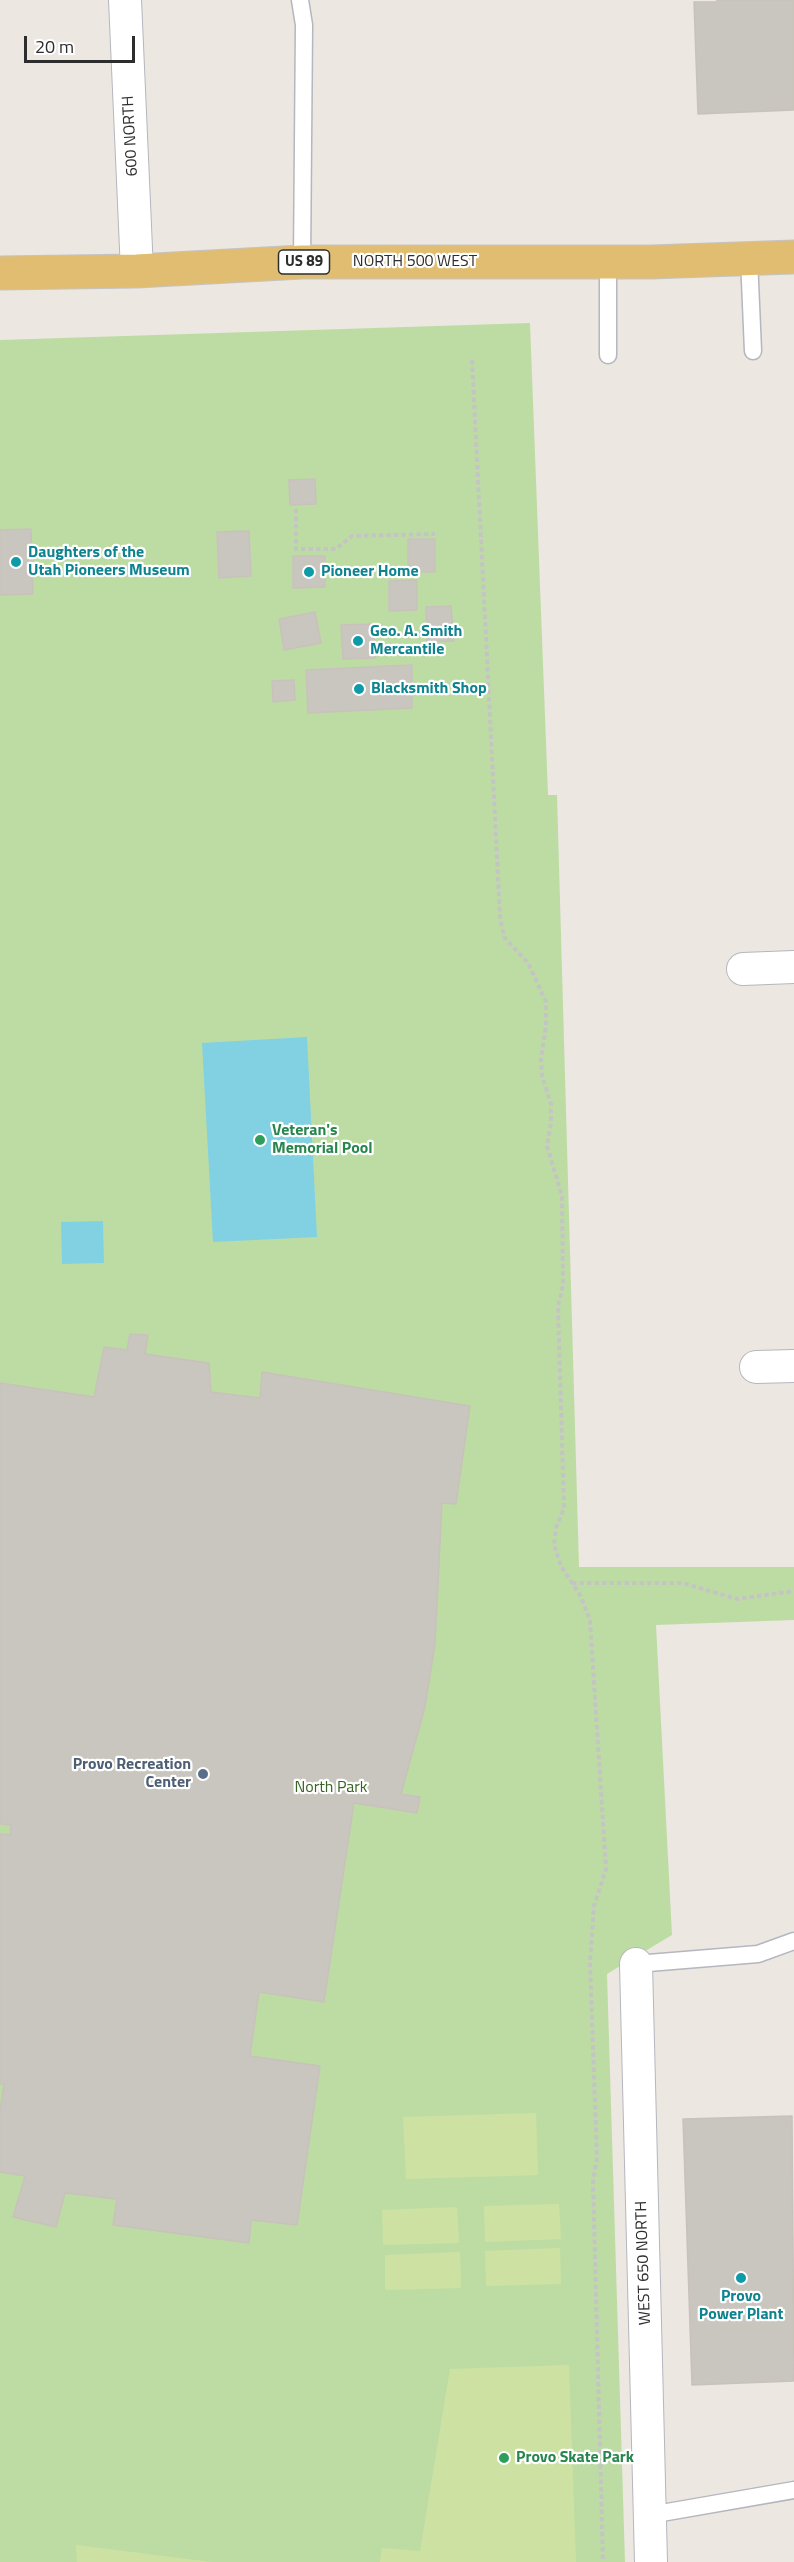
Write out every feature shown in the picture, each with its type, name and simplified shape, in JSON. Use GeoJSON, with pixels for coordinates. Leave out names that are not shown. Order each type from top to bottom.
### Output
{"type":"FeatureCollection","features":[{"type":"Feature","properties":{"kind":"main road","name":"NORTH 500 WEST"},"geometry":{"type":"LineString","coordinates":[[0,273],[137,271],[302,262],[608,262],[794,257]]}},
{"type":"Feature","properties":{"kind":"street","name":"600 NORTH"},"geometry":{"type":"LineString","coordinates":[[125,0],[137,271]]}},
{"type":"Feature","properties":{"kind":"street"},"geometry":{"type":"LineString","coordinates":[[743,969],[794,968]]}},
{"type":"Feature","properties":{"kind":"street"},"geometry":{"type":"LineString","coordinates":[[756,1367],[794,1366]]}},
{"type":"Feature","properties":{"kind":"street","name":"WEST 650 NORTH"},"geometry":{"type":"LineString","coordinates":[[636,1964],[651,2562]]}},
{"type":"Feature","properties":{"kind":"lane"},"geometry":{"type":"LineString","coordinates":[[300,0],[304,25],[302,262]]}},
{"type":"Feature","properties":{"kind":"lane"},"geometry":{"type":"LineString","coordinates":[[749,258],[753,351]]}},
{"type":"Feature","properties":{"kind":"lane"},"geometry":{"type":"LineString","coordinates":[[608,262],[608,355]]}},
{"type":"Feature","properties":{"kind":"lane"},"geometry":{"type":"LineString","coordinates":[[636,1964],[758,1954],[794,1941]]}},
{"type":"Feature","properties":{"kind":"lane"},"geometry":{"type":"LineString","coordinates":[[650,2515],[794,2490]]}},
{"type":"Feature","properties":{"kind":"path"},"geometry":{"type":"LineString","coordinates":[[472,360],[500,917],[504,937],[528,963],[546,1002],[546,1026],[541,1059],[542,1076],[551,1104],[551,1123],[547,1146],[562,1196],[563,1285],[558,1307],[564,1508],[556,1528],[554,1545],[561,1566],[580,1595],[591,1620],[606,1869],[594,1906],[590,1963],[597,2158],[593,2181],[603,2562]]}},
{"type":"Feature","properties":{"kind":"path"},"geometry":{"type":"LineString","coordinates":[[296,509],[296,549],[336,549],[352,536],[435,534]]}},
{"type":"Feature","properties":{"kind":"path"},"geometry":{"type":"LineString","coordinates":[[571,1583],[682,1583],[737,1599],[794,1591]]}},
{"type":"Feature","properties":{"kind":"green space","name":"North Park"},"geometry":{"type":"Polygon","coordinates":[[[530,323],[548,795],[557,795],[579,1567],[794,1567],[794,1620],[656,1625],[672,1935],[607,1974],[625,2562],[0,2562],[0,340],[530,323]]]}},
{"type":"Feature","properties":{"kind":"green space"},"geometry":{"type":"Polygon","coordinates":[[[536,2113],[538,2175],[406,2179],[403,2117],[536,2113]]]}},
{"type":"Feature","properties":{"kind":"green space"},"geometry":{"type":"Polygon","coordinates":[[[559,2204],[561,2239],[485,2242],[484,2206],[559,2204]]]}},
{"type":"Feature","properties":{"kind":"green space"},"geometry":{"type":"Polygon","coordinates":[[[457,2207],[459,2243],[383,2245],[382,2210],[457,2207]]]}},
{"type":"Feature","properties":{"kind":"green space"},"geometry":{"type":"Polygon","coordinates":[[[560,2248],[561,2284],[486,2286],[485,2251],[560,2248]]]}},
{"type":"Feature","properties":{"kind":"green space"},"geometry":{"type":"Polygon","coordinates":[[[460,2252],[461,2288],[385,2290],[385,2255],[460,2252]]]}},
{"type":"Feature","properties":{"kind":"green space","name":"Provo Skate Park"},"geometry":{"type":"Polygon","coordinates":[[[569,2365],[576,2562],[380,2562],[382,2548],[420,2551],[450,2369],[569,2365]]]}},
{"type":"Feature","properties":{"kind":"green space"},"geometry":{"type":"Polygon","coordinates":[[[76,2545],[211,2562],[77,2562],[76,2545]]]}},
{"type":"Feature","properties":{"kind":"water","name":"Veteran's Memorial Pool"},"geometry":{"type":"Polygon","coordinates":[[[307,1037],[317,1237],[213,1242],[202,1043],[307,1037]]]}},
{"type":"Feature","properties":{"kind":"water"},"geometry":{"type":"Polygon","coordinates":[[[103,1221],[104,1263],[62,1264],[61,1222],[103,1221]]]}},
{"type":"Feature","properties":{"kind":"building"},"geometry":{"type":"Polygon","coordinates":[[[717,0],[794,0],[794,110],[698,114],[694,2],[717,2],[717,0]]]}},
{"type":"Feature","properties":{"kind":"building"},"geometry":{"type":"Polygon","coordinates":[[[315,479],[316,504],[290,505],[289,480],[315,479]]]}},
{"type":"Feature","properties":{"kind":"building","name":"Daughters of the Utah Pioneers Museum"},"geometry":{"type":"Polygon","coordinates":[[[31,529],[33,594],[0,595],[0,530],[31,529]]]}},
{"type":"Feature","properties":{"kind":"building"},"geometry":{"type":"Polygon","coordinates":[[[249,531],[251,576],[219,578],[217,532],[249,531]]]}},
{"type":"Feature","properties":{"kind":"building"},"geometry":{"type":"Polygon","coordinates":[[[408,539],[435,539],[435,572],[408,572],[408,539]]]}},
{"type":"Feature","properties":{"kind":"building","name":"Pioneer Home"},"geometry":{"type":"Polygon","coordinates":[[[293,556],[325,556],[325,587],[293,588],[293,556]]]}},
{"type":"Feature","properties":{"kind":"building"},"geometry":{"type":"Polygon","coordinates":[[[417,580],[417,610],[389,611],[389,581],[417,580]]]}},
{"type":"Feature","properties":{"kind":"building"},"geometry":{"type":"Polygon","coordinates":[[[451,606],[454,641],[427,642],[426,607],[451,606]]]}},
{"type":"Feature","properties":{"kind":"building"},"geometry":{"type":"Polygon","coordinates":[[[315,612],[321,643],[284,650],[279,619],[315,612]]]}},
{"type":"Feature","properties":{"kind":"building","name":"Geo. A. Smith Mercantile"},"geometry":{"type":"Polygon","coordinates":[[[374,624],[375,658],[343,659],[341,625],[374,624]]]}},
{"type":"Feature","properties":{"kind":"building","name":"Blacksmith Shop"},"geometry":{"type":"Polygon","coordinates":[[[412,665],[412,708],[308,713],[306,670],[412,665]]]}},
{"type":"Feature","properties":{"kind":"building"},"geometry":{"type":"Polygon","coordinates":[[[294,680],[295,700],[273,702],[272,681],[294,680]]]}},
{"type":"Feature","properties":{"kind":"building","name":"Provo Recreation Center"},"geometry":{"type":"Polygon","coordinates":[[[130,1334],[148,1335],[145,1354],[209,1363],[211,1392],[260,1398],[262,1372],[470,1406],[456,1504],[442,1503],[435,1644],[425,1707],[401,1794],[420,1797],[417,1813],[354,1803],[324,2002],[259,1992],[250,2056],[320,2066],[297,2225],[251,2220],[249,2243],[113,2225],[117,2199],[65,2193],[56,2227],[13,2217],[25,2176],[0,2172],[0,2111],[4,2084],[0,2084],[0,1834],[10,1835],[11,1825],[0,1824],[0,1383],[94,1397],[104,1347],[127,1350],[130,1334]]]}},
{"type":"Feature","properties":{"kind":"building","name":"Provo Power Plant"},"geometry":{"type":"Polygon","coordinates":[[[792,2116],[794,2381],[692,2385],[683,2119],[792,2116]]]}},
{"type":"Feature","properties":{"kind":"place","name":"Daughters of the Utah Pioneers Museum"},"geometry":{"type":"Point","coordinates":[16,562]}},
{"type":"Feature","properties":{"kind":"place","name":"Pioneer Home"},"geometry":{"type":"Point","coordinates":[309,572]}},
{"type":"Feature","properties":{"kind":"place","name":"Geo. A. Smith Mercantile"},"geometry":{"type":"Point","coordinates":[358,641]}},
{"type":"Feature","properties":{"kind":"place","name":"Blacksmith Shop"},"geometry":{"type":"Point","coordinates":[359,689]}},
{"type":"Feature","properties":{"kind":"place","name":"Veteran's Memorial Pool"},"geometry":{"type":"Point","coordinates":[260,1140]}},
{"type":"Feature","properties":{"kind":"place","name":"Provo Recreation Center"},"geometry":{"type":"Point","coordinates":[203,1774]}},
{"type":"Feature","properties":{"kind":"place","name":"Provo Power Plant"},"geometry":{"type":"Point","coordinates":[741,2278]}},
{"type":"Feature","properties":{"kind":"place","name":"Provo Skate Park"},"geometry":{"type":"Point","coordinates":[504,2458]}}]}
